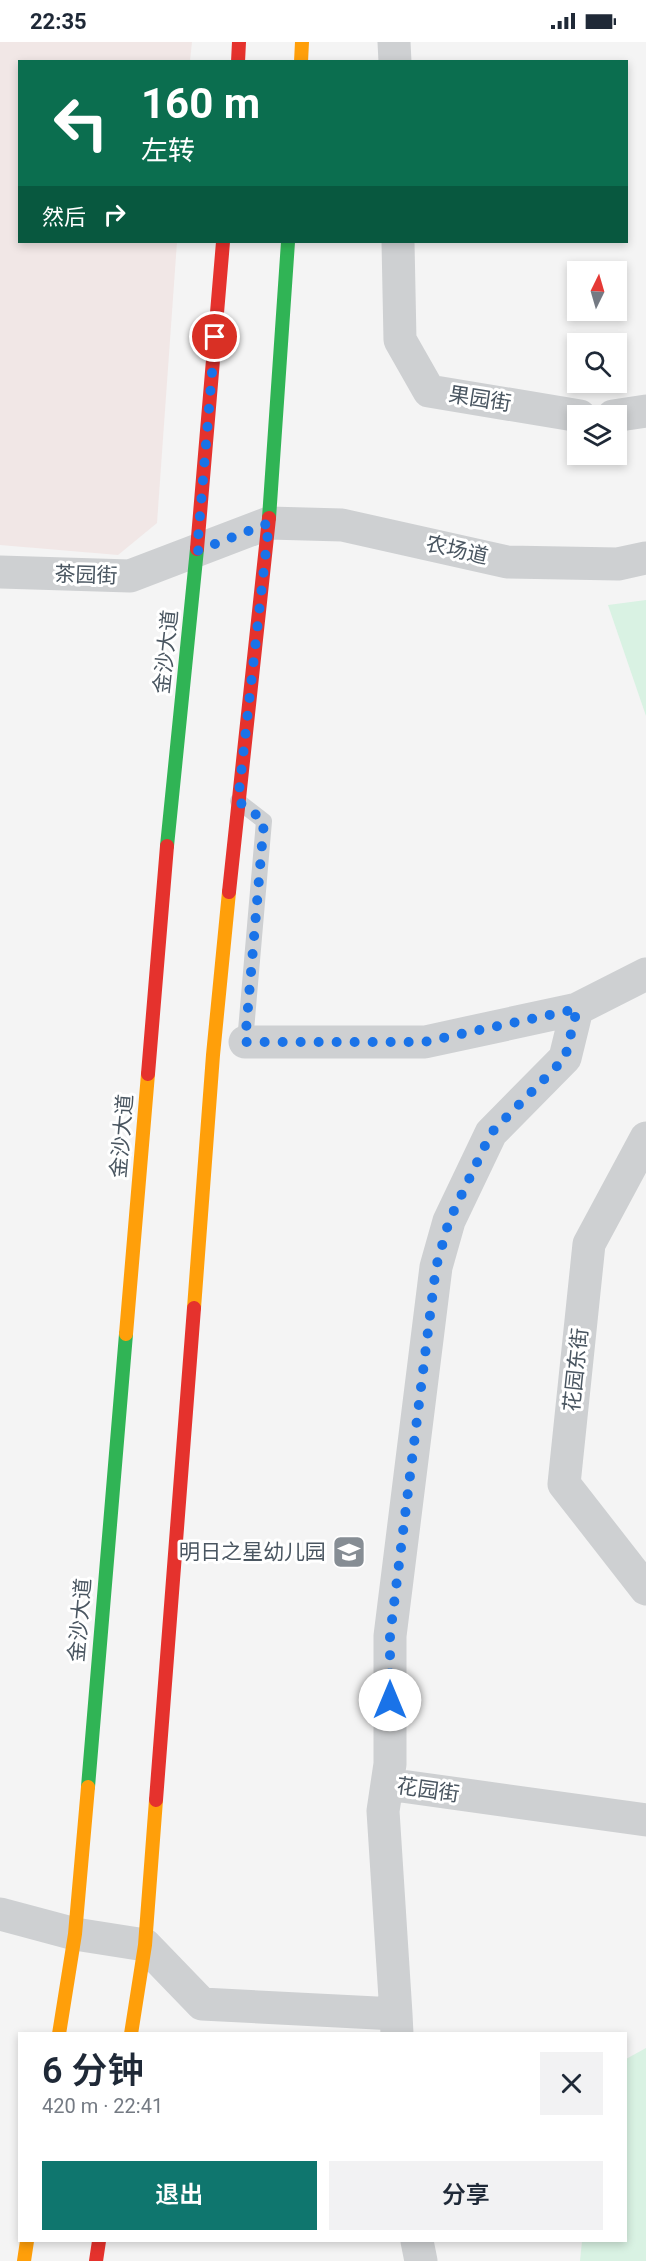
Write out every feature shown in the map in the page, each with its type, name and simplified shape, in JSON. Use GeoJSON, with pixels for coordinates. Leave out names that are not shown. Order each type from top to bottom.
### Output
{"type":"FeatureCollection","features":[{"type":"Feature","properties":{"kind":"main road"},"geometry":{"type":"LineString","coordinates":[[238,60],[239,42]]}},
{"type":"Feature","properties":{"kind":"main road"},"geometry":{"type":"LineString","coordinates":[[301,60],[302,42]]}},
{"type":"Feature","properties":{"kind":"main road","name":"金沙大道"},"geometry":{"type":"LineString","coordinates":[[59,2032],[75,1934],[168,840],[197,551],[223,243]]}},
{"type":"Feature","properties":{"kind":"main road"},"geometry":{"type":"LineString","coordinates":[[131,2032],[145,1945],[212,1067],[238,801],[269,523],[288,243]]}},
{"type":"Feature","properties":{"kind":"main road"},"geometry":{"type":"LineString","coordinates":[[24,2261],[27,2242]]}},
{"type":"Feature","properties":{"kind":"main road"},"geometry":{"type":"LineString","coordinates":[[96,2261],[99,2242]]}},
{"type":"Feature","properties":{"kind":"street"},"geometry":{"type":"LineString","coordinates":[[394,42],[395,60]]}},
{"type":"Feature","properties":{"kind":"street","name":"果园街"},"geometry":{"type":"LineString","coordinates":[[398,243],[400,340],[429,391],[567,414]]}},
{"type":"Feature","properties":{"kind":"street"},"geometry":{"type":"LineString","coordinates":[[627,414],[646,411]]}},
{"type":"Feature","properties":{"kind":"street","name":"茶园街"},"geometry":{"type":"LineString","coordinates":[[0,572],[130,576],[269,523]]}},
{"type":"Feature","properties":{"kind":"street","name":"农场道"},"geometry":{"type":"LineString","coordinates":[[269,523],[342,525],[507,562],[618,564],[646,558]]}},
{"type":"Feature","properties":{"kind":"street"},"geometry":{"type":"LineString","coordinates":[[245,1042],[424,1042],[577,1009],[646,974]]}},
{"type":"Feature","properties":{"kind":"street","name":"花园街"},"geometry":{"type":"LineString","coordinates":[[577,1009],[565,1058],[491,1133],[449,1221],[436,1267],[390,1636],[390,1764],[387,1784],[646,1820]]}},
{"type":"Feature","properties":{"kind":"street","name":"花园东街"},"geometry":{"type":"LineString","coordinates":[[646,1138],[589,1244],[564,1484],[646,1589]]}},
{"type":"Feature","properties":{"kind":"street"},"geometry":{"type":"LineString","coordinates":[[0,1914],[75,1934],[145,1945],[202,2004],[396,2024],[382,1811],[387,1784]]}},
{"type":"Feature","properties":{"kind":"street"},"geometry":{"type":"LineString","coordinates":[[417,2242],[421,2261]]}},
{"type":"Feature","properties":{"kind":"lane"},"geometry":{"type":"LineString","coordinates":[[238,801],[264,821],[245,1042]]}},
{"type":"Feature","properties":{"kind":"shaded area"},"geometry":{"type":"Polygon","coordinates":[[[0,42],[192,42],[190,60],[18,60],[18,243],[177,243],[157,523],[118,555],[0,545],[0,42]]]}},
{"type":"Feature","properties":{"kind":"green space"},"geometry":{"type":"Polygon","coordinates":[[[646,600],[646,716],[608,605],[646,600]]]}},
{"type":"Feature","properties":{"kind":"green space"},"geometry":{"type":"Polygon","coordinates":[[[646,2048],[646,2261],[580,2261],[582,2242],[627,2242],[627,2058],[646,2048]]]}},
{"type":"Feature","properties":{"kind":"traffic: fast"},"geometry":{"type":"LineString","coordinates":[[269,518],[288,243]]}},
{"type":"Feature","properties":{"kind":"traffic: fast"},"geometry":{"type":"LineString","coordinates":[[167,846],[197,549]]}},
{"type":"Feature","properties":{"kind":"traffic: fast"},"geometry":{"type":"LineString","coordinates":[[88,1787],[126,1334]]}},
{"type":"Feature","properties":{"kind":"traffic: slow"},"geometry":{"type":"LineString","coordinates":[[301,60],[302,42]]}},
{"type":"Feature","properties":{"kind":"traffic: slow"},"geometry":{"type":"LineString","coordinates":[[194,1308],[213,1055],[229,892]]}},
{"type":"Feature","properties":{"kind":"traffic: slow"},"geometry":{"type":"LineString","coordinates":[[126,1334],[148,1074]]}},
{"type":"Feature","properties":{"kind":"traffic: slow"},"geometry":{"type":"LineString","coordinates":[[59,2032],[75,1934],[88,1787]]}},
{"type":"Feature","properties":{"kind":"traffic: slow"},"geometry":{"type":"LineString","coordinates":[[131,2032],[145,1945],[156,1800]]}},
{"type":"Feature","properties":{"kind":"traffic: slow"},"geometry":{"type":"LineString","coordinates":[[24,2261],[27,2242]]}},
{"type":"Feature","properties":{"kind":"traffic: jam"},"geometry":{"type":"LineString","coordinates":[[238,60],[239,42]]}},
{"type":"Feature","properties":{"kind":"traffic: jam"},"geometry":{"type":"LineString","coordinates":[[197,549],[223,243]]}},
{"type":"Feature","properties":{"kind":"traffic: jam"},"geometry":{"type":"LineString","coordinates":[[229,892],[269,518]]}},
{"type":"Feature","properties":{"kind":"traffic: jam"},"geometry":{"type":"LineString","coordinates":[[148,1074],[167,846]]}},
{"type":"Feature","properties":{"kind":"traffic: jam"},"geometry":{"type":"LineString","coordinates":[[156,1800],[194,1308]]}},
{"type":"Feature","properties":{"kind":"traffic: jam"},"geometry":{"type":"LineString","coordinates":[[96,2261],[99,2242]]}},
{"type":"Feature","properties":{"kind":"place","name":"明日之星幼儿园"},"geometry":{"type":"Point","coordinates":[349,1552]}},
{"type":"Feature","properties":{"kind":"route"},"geometry":{"type":"LineString","coordinates":[[215,337],[197,551],[269,523],[238,801],[264,821],[245,1042],[364,1044],[424,1042],[577,1009],[565,1058],[491,1133],[449,1221],[436,1267],[390,1636],[390,1700]]}}]}
